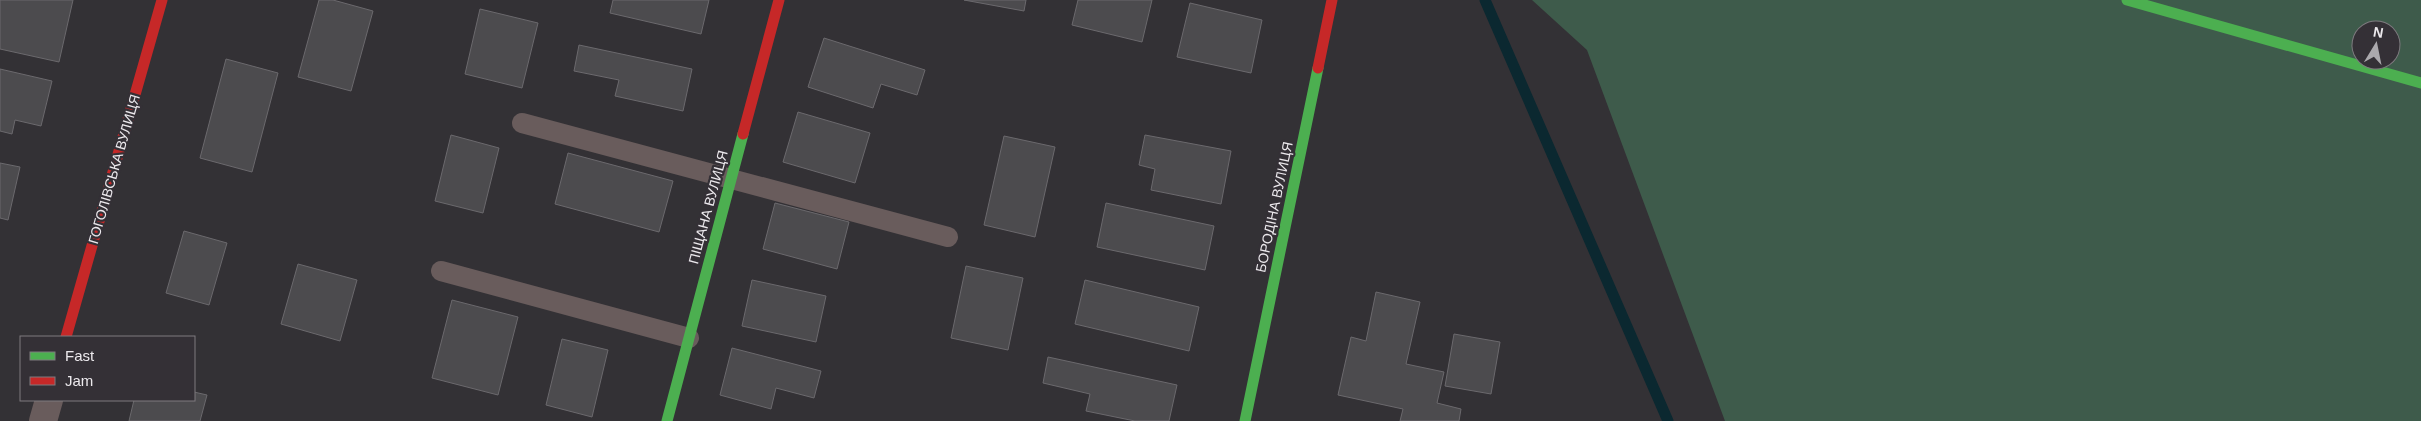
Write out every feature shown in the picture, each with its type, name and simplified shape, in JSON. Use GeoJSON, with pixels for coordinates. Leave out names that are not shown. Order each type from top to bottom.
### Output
{"type":"FeatureCollection","features":[{"type":"Feature","properties":{"kind":"street","name":"ГОГОЛІВСЬКА ВУЛИЦЯ"},"geometry":{"type":"LineString","coordinates":[[66,336],[162,0]]}},
{"type":"Feature","properties":{"kind":"street","name":"ПІЩАНА ВУЛИЦЯ"},"geometry":{"type":"LineString","coordinates":[[667,421],[779,0]]}},
{"type":"Feature","properties":{"kind":"street","name":"БОРОДІНА ВУЛИЦЯ"},"geometry":{"type":"LineString","coordinates":[[1245,421],[1332,0]]}},
{"type":"Feature","properties":{"kind":"street"},"geometry":{"type":"LineString","coordinates":[[2127,0],[2421,83]]}},
{"type":"Feature","properties":{"kind":"street"},"geometry":{"type":"LineString","coordinates":[[42,421],[48,401]]}},
{"type":"Feature","properties":{"kind":"lane"},"geometry":{"type":"LineString","coordinates":[[522,123],[732,177],[948,237]]}},
{"type":"Feature","properties":{"kind":"lane"},"geometry":{"type":"LineString","coordinates":[[442,272],[689,338]]}},
{"type":"Feature","properties":{"kind":"green space"},"geometry":{"type":"Polygon","coordinates":[[[1532,0],[2421,0],[2421,421],[1725,421],[1587,50],[1532,0]]]}},
{"type":"Feature","properties":{"kind":"building"},"geometry":{"type":"Polygon","coordinates":[[[0,0],[73,0],[59,62],[0,49],[0,0]]]}},
{"type":"Feature","properties":{"kind":"building"},"geometry":{"type":"Polygon","coordinates":[[[319,0],[333,0],[373,11],[351,91],[298,77],[319,0]]]}},
{"type":"Feature","properties":{"kind":"building"},"geometry":{"type":"Polygon","coordinates":[[[613,0],[709,0],[701,34],[610,13],[613,0]]]}},
{"type":"Feature","properties":{"kind":"building"},"geometry":{"type":"Polygon","coordinates":[[[964,0],[1026,0],[1024,11],[964,0]]]}},
{"type":"Feature","properties":{"kind":"building"},"geometry":{"type":"Polygon","coordinates":[[[1078,0],[1152,0],[1142,42],[1072,25],[1078,0]]]}},
{"type":"Feature","properties":{"kind":"building"},"geometry":{"type":"Polygon","coordinates":[[[1190,3],[1262,20],[1251,73],[1177,57],[1190,3]]]}},
{"type":"Feature","properties":{"kind":"building"},"geometry":{"type":"Polygon","coordinates":[[[480,9],[538,23],[522,88],[465,74],[480,9]]]}},
{"type":"Feature","properties":{"kind":"building"},"geometry":{"type":"Polygon","coordinates":[[[824,38],[925,70],[917,95],[881,84],[873,108],[808,87],[824,38]]]}},
{"type":"Feature","properties":{"kind":"building"},"geometry":{"type":"Polygon","coordinates":[[[579,45],[692,69],[683,111],[615,96],[619,80],[574,71],[579,45]]]}},
{"type":"Feature","properties":{"kind":"building"},"geometry":{"type":"Polygon","coordinates":[[[226,59],[278,73],[252,172],[200,158],[226,59]]]}},
{"type":"Feature","properties":{"kind":"building"},"geometry":{"type":"Polygon","coordinates":[[[0,69],[52,81],[41,126],[15,120],[12,134],[0,131],[0,69]]]}},
{"type":"Feature","properties":{"kind":"building"},"geometry":{"type":"Polygon","coordinates":[[[798,112],[870,133],[855,183],[783,162],[798,112]]]}},
{"type":"Feature","properties":{"kind":"building"},"geometry":{"type":"Polygon","coordinates":[[[451,135],[499,148],[483,213],[435,201],[451,135]]]}},
{"type":"Feature","properties":{"kind":"building"},"geometry":{"type":"Polygon","coordinates":[[[1145,135],[1231,151],[1221,204],[1151,190],[1155,169],[1139,165],[1145,135]]]}},
{"type":"Feature","properties":{"kind":"building"},"geometry":{"type":"Polygon","coordinates":[[[1004,136],[1055,147],[1035,237],[984,225],[1004,136]]]}},
{"type":"Feature","properties":{"kind":"building"},"geometry":{"type":"Polygon","coordinates":[[[568,153],[673,181],[659,232],[555,204],[568,153]]]}},
{"type":"Feature","properties":{"kind":"building"},"geometry":{"type":"Polygon","coordinates":[[[0,163],[20,167],[8,220],[0,218],[0,163]]]}},
{"type":"Feature","properties":{"kind":"building"},"geometry":{"type":"Polygon","coordinates":[[[775,203],[849,222],[837,269],[763,249],[775,203]]]}},
{"type":"Feature","properties":{"kind":"building"},"geometry":{"type":"Polygon","coordinates":[[[1106,203],[1214,226],[1205,270],[1097,247],[1106,203]]]}},
{"type":"Feature","properties":{"kind":"building"},"geometry":{"type":"Polygon","coordinates":[[[184,231],[227,243],[209,305],[166,293],[184,231]]]}},
{"type":"Feature","properties":{"kind":"building"},"geometry":{"type":"Polygon","coordinates":[[[298,264],[357,280],[340,341],[281,324],[298,264]]]}},
{"type":"Feature","properties":{"kind":"building"},"geometry":{"type":"Polygon","coordinates":[[[966,266],[1023,278],[1008,350],[951,338],[966,266]]]}},
{"type":"Feature","properties":{"kind":"building"},"geometry":{"type":"Polygon","coordinates":[[[752,280],[826,296],[816,342],[742,326],[752,280]]]}},
{"type":"Feature","properties":{"kind":"building"},"geometry":{"type":"Polygon","coordinates":[[[1085,280],[1199,307],[1189,351],[1075,324],[1085,280]]]}},
{"type":"Feature","properties":{"kind":"building"},"geometry":{"type":"Polygon","coordinates":[[[1376,292],[1420,302],[1406,364],[1444,372],[1437,403],[1461,409],[1459,421],[1400,421],[1403,409],[1338,395],[1351,337],[1366,341],[1376,292]]]}},
{"type":"Feature","properties":{"kind":"building"},"geometry":{"type":"Polygon","coordinates":[[[452,300],[518,317],[498,395],[432,378],[452,300]]]}},
{"type":"Feature","properties":{"kind":"building"},"geometry":{"type":"Polygon","coordinates":[[[1454,334],[1500,342],[1491,394],[1445,386],[1454,334]]]}},
{"type":"Feature","properties":{"kind":"building"},"geometry":{"type":"Polygon","coordinates":[[[562,339],[608,350],[592,417],[546,405],[562,339]]]}},
{"type":"Feature","properties":{"kind":"building"},"geometry":{"type":"Polygon","coordinates":[[[732,348],[821,371],[814,398],[776,388],[771,409],[720,395],[732,348]]]}},
{"type":"Feature","properties":{"kind":"building"},"geometry":{"type":"Polygon","coordinates":[[[1048,357],[1177,385],[1169,421],[1135,421],[1086,411],[1090,394],[1043,383],[1048,357]]]}},
{"type":"Feature","properties":{"kind":"building"},"geometry":{"type":"Polygon","coordinates":[[[195,392],[207,395],[200,421],[129,421],[134,401],[195,401],[195,392]]]}},
{"type":"Feature","properties":{"kind":"waterway"},"geometry":{"type":"LineString","coordinates":[[1485,0],[1668,421]]}},
{"type":"Feature","properties":{"kind":"traffic: fast"},"geometry":{"type":"LineString","coordinates":[[2127,0],[2421,83]]}},
{"type":"Feature","properties":{"kind":"traffic: fast"},"geometry":{"type":"LineString","coordinates":[[1245,421],[1318,68]]}},
{"type":"Feature","properties":{"kind":"traffic: fast"},"geometry":{"type":"LineString","coordinates":[[667,421],[743,134]]}},
{"type":"Feature","properties":{"kind":"traffic: jam"},"geometry":{"type":"LineString","coordinates":[[66,336],[162,0]]}},
{"type":"Feature","properties":{"kind":"traffic: jam"},"geometry":{"type":"LineString","coordinates":[[743,134],[779,0]]}},
{"type":"Feature","properties":{"kind":"traffic: jam"},"geometry":{"type":"LineString","coordinates":[[1318,68],[1332,0]]}}]}
